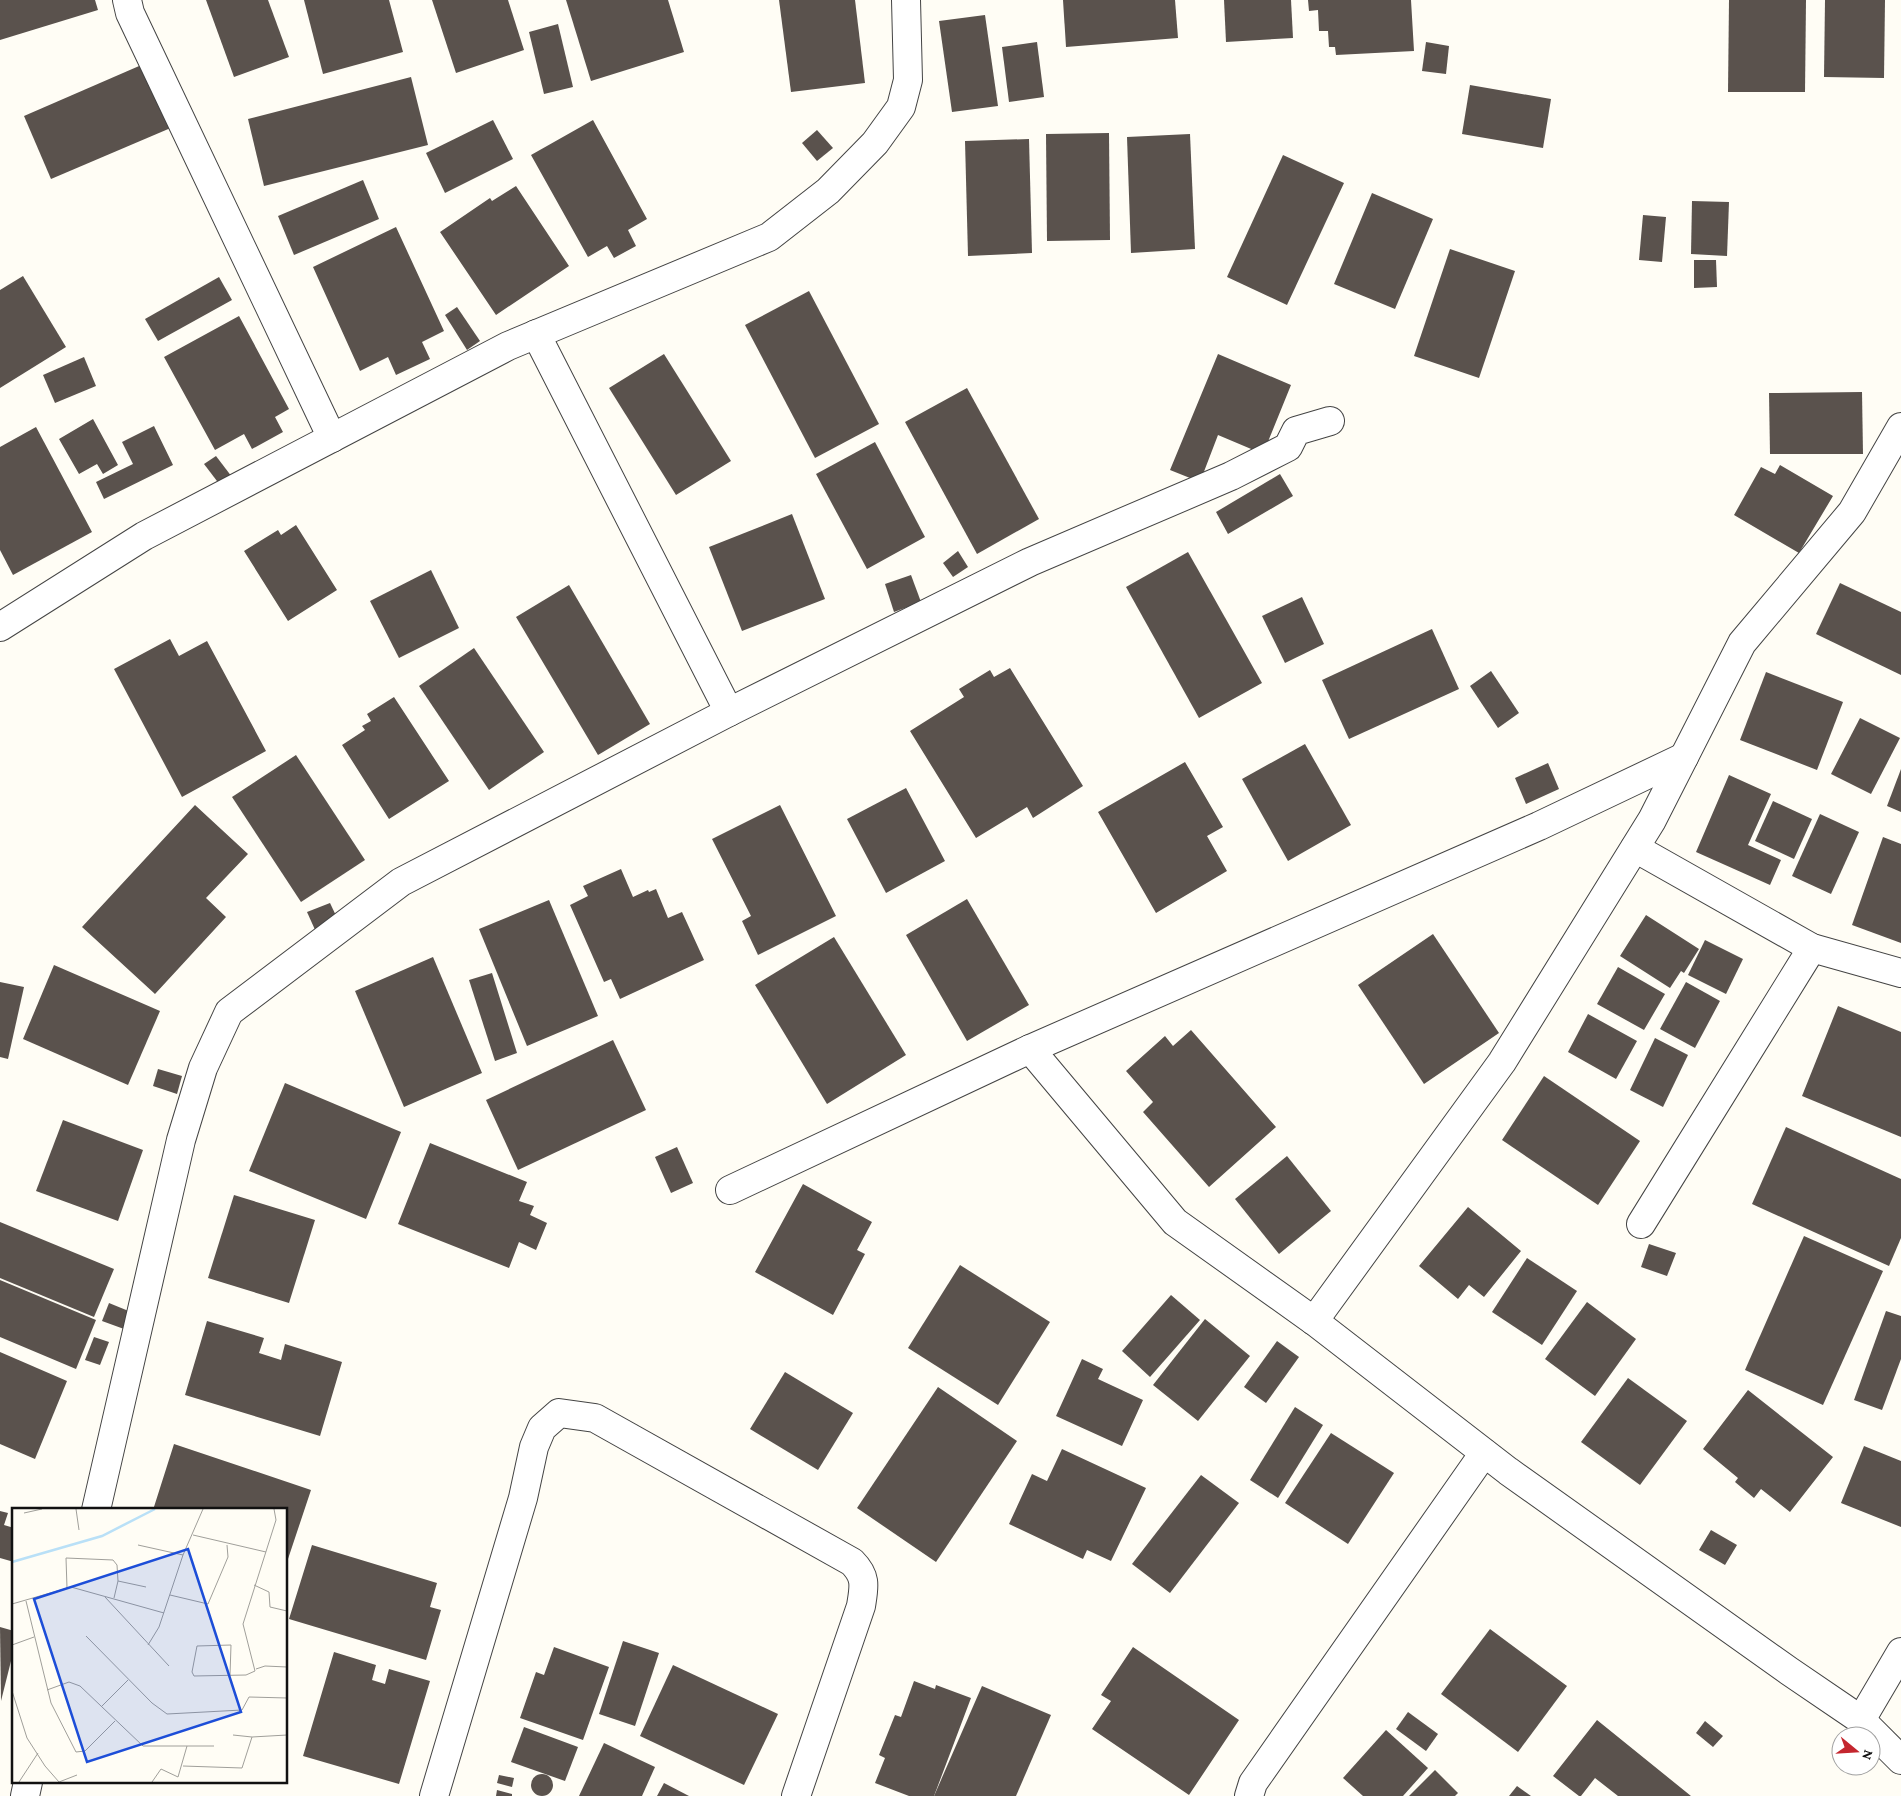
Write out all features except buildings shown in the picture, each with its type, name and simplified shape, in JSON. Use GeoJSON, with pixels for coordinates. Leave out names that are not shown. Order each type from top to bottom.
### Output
{"type":"FeatureCollection","features":[{"type":"Feature","properties":{"kind":"street"},"geometry":{"type":"LineString","coordinates":[[127,0],[130,13],[332,438]]}},
{"type":"Feature","properties":{"kind":"street"},"geometry":{"type":"LineString","coordinates":[[0,628],[144,536],[508,346],[769,237],[828,191],[875,143],[901,107],[908,80],[906,0]]}},
{"type":"Feature","properties":{"kind":"street"},"geometry":{"type":"LineString","coordinates":[[536,334],[729,712]]}},
{"type":"Feature","properties":{"kind":"street"},"geometry":{"type":"LineString","coordinates":[[96,1508],[181,1140],[203,1068],[229,1012],[401,882],[729,712],[1030,562],[1231,476],[1288,447],[1296,431],[1330,421]]}},
{"type":"Feature","properties":{"kind":"street"},"geometry":{"type":"LineString","coordinates":[[1314,1320],[1502,1062],[1652,820],[1742,643],[1852,512],[1901,427]]}},
{"type":"Feature","properties":{"kind":"street"},"geometry":{"type":"LineString","coordinates":[[730,1190],[1030,1049],[1539,826],[1684,757]]}},
{"type":"Feature","properties":{"kind":"street"},"geometry":{"type":"LineString","coordinates":[[1635,848],[1812,948],[1901,973]]}},
{"type":"Feature","properties":{"kind":"street"},"geometry":{"type":"LineString","coordinates":[[1641,1224],[1812,948]]}},
{"type":"Feature","properties":{"kind":"street"},"geometry":{"type":"LineString","coordinates":[[1030,1049],[1175,1222],[1314,1320],[1484,1453],[1789,1671],[1861,1720],[1901,1760]]}},
{"type":"Feature","properties":{"kind":"street"},"geometry":{"type":"LineString","coordinates":[[434,1796],[523,1498],[534,1446],[542,1428],[559,1413],[595,1418],[852,1562],[859,1569],[865,1583],[861,1606],[796,1796]]}},
{"type":"Feature","properties":{"kind":"street"},"geometry":{"type":"LineString","coordinates":[[1248,1796],[1253,1784],[1484,1453]]}},
{"type":"Feature","properties":{"kind":"street"},"geometry":{"type":"LineString","coordinates":[[1861,1720],[1901,1652]]}}]}
